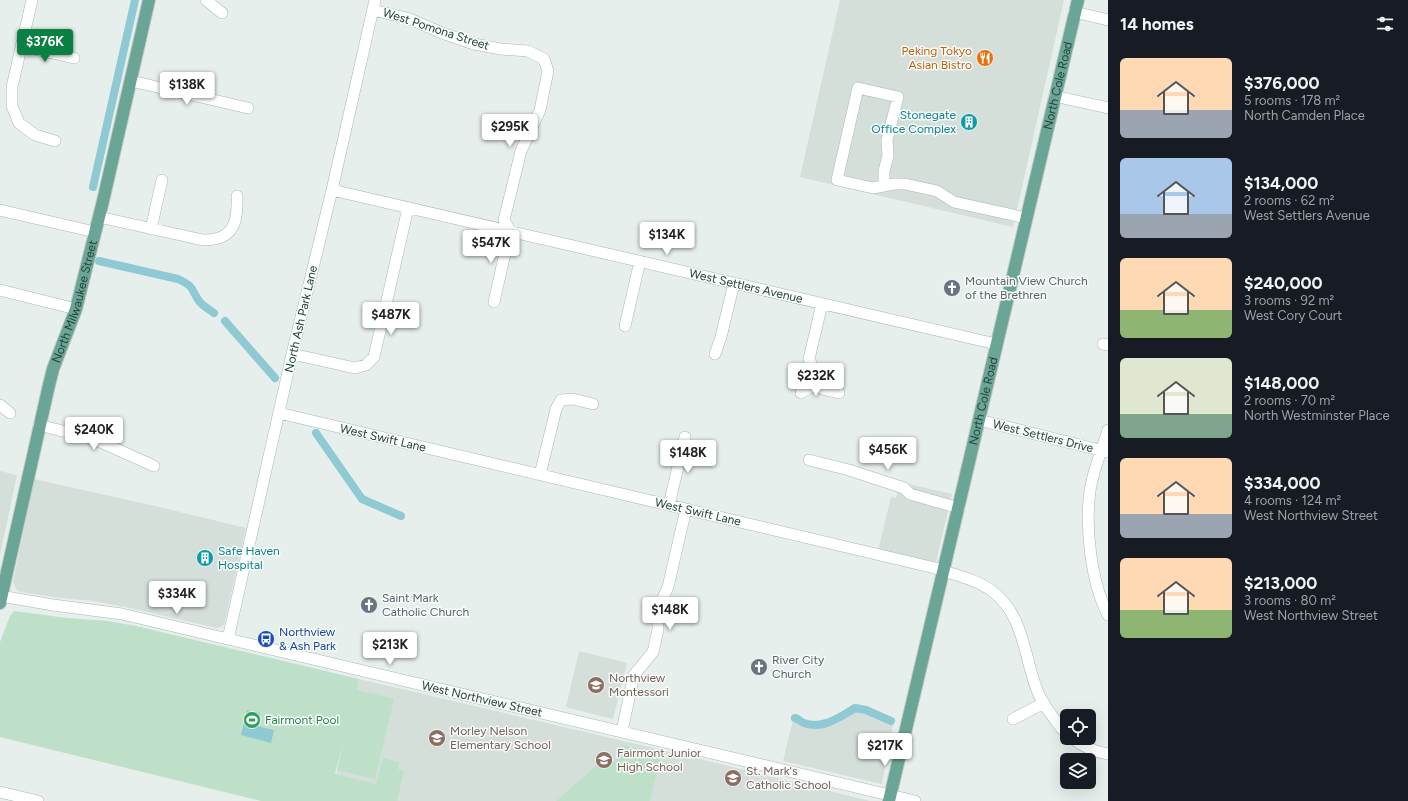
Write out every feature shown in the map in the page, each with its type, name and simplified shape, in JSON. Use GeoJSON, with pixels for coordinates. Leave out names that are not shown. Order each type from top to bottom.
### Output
{"type":"FeatureCollection","features":[{"type":"Feature","properties":{"kind":"main road","name":"North Milwaukee Street"},"geometry":{"type":"LineString","coordinates":[[0,598],[39,425],[53,369],[76,309],[149,0]]}},
{"type":"Feature","properties":{"kind":"main road","name":"North Cole Road"},"geometry":{"type":"LineString","coordinates":[[890,798],[959,508],[1054,96],[1078,0]]}},
{"type":"Feature","properties":{"kind":"street"},"geometry":{"type":"LineString","coordinates":[[32,0],[12,87],[12,106],[19,123],[35,135],[55,141]]}},
{"type":"Feature","properties":{"kind":"street"},"geometry":{"type":"LineString","coordinates":[[206,0],[222,13]]}},
{"type":"Feature","properties":{"kind":"street","name":"West Pomona Street"},"geometry":{"type":"LineString","coordinates":[[374,5],[442,33],[474,44],[501,49],[528,51],[544,59],[548,71],[540,110],[521,151],[504,220],[510,232]]}},
{"type":"Feature","properties":{"kind":"street","name":"North Ash Park Lane"},"geometry":{"type":"LineString","coordinates":[[228,639],[292,354],[332,190],[374,5]]}},
{"type":"Feature","properties":{"kind":"street"},"geometry":{"type":"LineString","coordinates":[[1074,12],[1108,20]]}},
{"type":"Feature","properties":{"kind":"street"},"geometry":{"type":"LineString","coordinates":[[21,46],[74,58]]}},
{"type":"Feature","properties":{"kind":"street"},"geometry":{"type":"LineString","coordinates":[[131,81],[248,108]]}},
{"type":"Feature","properties":{"kind":"street"},"geometry":{"type":"LineString","coordinates":[[884,186],[884,171],[888,156],[887,140],[898,97],[858,88],[837,180],[873,188],[884,186],[894,184],[905,184],[937,191],[954,202],[1026,218]]}},
{"type":"Feature","properties":{"kind":"street"},"geometry":{"type":"LineString","coordinates":[[1054,96],[1108,108]]}},
{"type":"Feature","properties":{"kind":"street"},"geometry":{"type":"LineString","coordinates":[[151,229],[162,180]]}},
{"type":"Feature","properties":{"kind":"street","name":"West Settlers Avenue"},"geometry":{"type":"LineString","coordinates":[[332,190],[996,344]]}},
{"type":"Feature","properties":{"kind":"street"},"geometry":{"type":"LineString","coordinates":[[99,216],[203,240],[219,238],[231,230],[235,222],[237,213],[237,196]]}},
{"type":"Feature","properties":{"kind":"street"},"geometry":{"type":"LineString","coordinates":[[292,354],[355,368],[366,365],[374,357],[408,208]]}},
{"type":"Feature","properties":{"kind":"street"},"geometry":{"type":"LineString","coordinates":[[0,210],[95,232]]}},
{"type":"Feature","properties":{"kind":"street"},"geometry":{"type":"LineString","coordinates":[[494,302],[510,232]]}},
{"type":"Feature","properties":{"kind":"street"},"geometry":{"type":"LineString","coordinates":[[625,326],[640,261]]}},
{"type":"Feature","properties":{"kind":"street"},"geometry":{"type":"LineString","coordinates":[[715,354],[734,283]]}},
{"type":"Feature","properties":{"kind":"street"},"geometry":{"type":"LineString","coordinates":[[0,290],[76,309]]}},
{"type":"Feature","properties":{"kind":"street"},"geometry":{"type":"LineString","coordinates":[[822,304],[809,359],[822,389],[839,393]]}},
{"type":"Feature","properties":{"kind":"street"},"geometry":{"type":"LineString","coordinates":[[800,393],[819,382]]}},
{"type":"Feature","properties":{"kind":"street"},"geometry":{"type":"LineString","coordinates":[[540,475],[556,409],[561,400],[573,399],[593,404]]}},
{"type":"Feature","properties":{"kind":"street"},"geometry":{"type":"LineString","coordinates":[[0,404],[10,413]]}},
{"type":"Feature","properties":{"kind":"street","name":"West Swift Lane"},"geometry":{"type":"LineString","coordinates":[[279,413],[935,568],[980,584],[992,591],[1003,601],[1014,616],[1037,691],[1060,726]]}},
{"type":"Feature","properties":{"kind":"street","name":"West Settlers Drive"},"geometry":{"type":"LineString","coordinates":[[979,420],[1105,451]]}},
{"type":"Feature","properties":{"kind":"street"},"geometry":{"type":"LineString","coordinates":[[39,425],[94,439],[154,466]]}},
{"type":"Feature","properties":{"kind":"street"},"geometry":{"type":"LineString","coordinates":[[1108,430],[1105,451],[1095,468],[1090,492],[1089,515],[1090,546],[1095,579],[1108,615]]}},
{"type":"Feature","properties":{"kind":"street"},"geometry":{"type":"LineString","coordinates":[[669,506],[685,437]]}},
{"type":"Feature","properties":{"kind":"street"},"geometry":{"type":"LineString","coordinates":[[809,460],[849,470],[904,488],[910,494],[959,508]]}},
{"type":"Feature","properties":{"kind":"street"},"geometry":{"type":"LineString","coordinates":[[622,732],[634,675],[653,652],[658,630],[658,617],[663,598],[668,587],[686,509]]}},
{"type":"Feature","properties":{"kind":"street","name":"West Northview Street"},"geometry":{"type":"LineString","coordinates":[[0,598],[122,614],[622,732],[890,798],[915,801]]}},
{"type":"Feature","properties":{"kind":"street"},"geometry":{"type":"LineString","coordinates":[[1013,719],[1044,703]]}},
{"type":"Feature","properties":{"kind":"street"},"geometry":{"type":"LineString","coordinates":[[1083,745],[1101,753],[1108,754]]}},
{"type":"Feature","properties":{"kind":"street"},"geometry":{"type":"LineString","coordinates":[[4,795],[38,801]]}},
{"type":"Feature","properties":{"kind":"shaded area"},"geometry":{"type":"Polygon","coordinates":[[[840,0],[1064,0],[1013,227],[800,177],[840,0]]]}},
{"type":"Feature","properties":{"kind":"shaded area"},"geometry":{"type":"Polygon","coordinates":[[[0,471],[17,475],[0,555],[0,471]]]}},
{"type":"Feature","properties":{"kind":"shaded area"},"geometry":{"type":"Polygon","coordinates":[[[34,479],[246,528],[224,625],[217,628],[130,608],[93,601],[21,592],[16,589],[13,582],[34,479]]]}},
{"type":"Feature","properties":{"kind":"shaded area"},"geometry":{"type":"Polygon","coordinates":[[[900,482],[952,494],[936,562],[905,558],[878,551],[891,497],[896,498],[900,482]]]}},
{"type":"Feature","properties":{"kind":"shaded area","name":"Northview Montessori"},"geometry":{"type":"Polygon","coordinates":[[[579,651],[627,663],[613,719],[566,707],[579,651]]]}},
{"type":"Feature","properties":{"kind":"shaded area"},"geometry":{"type":"Polygon","coordinates":[[[359,679],[692,757],[870,801],[330,801],[359,679]]]}},
{"type":"Feature","properties":{"kind":"shaded area"},"geometry":{"type":"Polygon","coordinates":[[[858,709],[893,726],[882,784],[783,761],[793,720],[802,726],[814,727],[831,724],[858,709]]]}},
{"type":"Feature","properties":{"kind":"green space"},"geometry":{"type":"Polygon","coordinates":[[[14,611],[67,618],[108,621],[136,626],[359,679],[357,690],[394,699],[375,779],[337,770],[344,741],[335,774],[376,784],[383,758],[399,762],[398,769],[404,771],[397,801],[261,801],[0,737],[0,642],[10,616],[14,611]]]}},
{"type":"Feature","properties":{"kind":"green space"},"geometry":{"type":"Polygon","coordinates":[[[622,745],[661,754],[650,801],[556,801],[598,764],[612,763],[620,757],[622,745]]]}},
{"type":"Feature","properties":{"kind":"water","name":"Fairmont Pool"},"geometry":{"type":"Polygon","coordinates":[[[247,710],[260,713],[257,726],[274,730],[271,743],[241,735],[247,710]]]}},
{"type":"Feature","properties":{"kind":"waterway"},"geometry":{"type":"LineString","coordinates":[[93,187],[135,0]]}},
{"type":"Feature","properties":{"kind":"waterway"},"geometry":{"type":"LineString","coordinates":[[99,261],[178,279],[190,286],[199,301],[214,313]]}},
{"type":"Feature","properties":{"kind":"waterway"},"geometry":{"type":"LineString","coordinates":[[225,321],[275,378]]}},
{"type":"Feature","properties":{"kind":"waterway"},"geometry":{"type":"LineString","coordinates":[[316,433],[362,499],[401,516]]}},
{"type":"Feature","properties":{"kind":"waterway"},"geometry":{"type":"LineString","coordinates":[[795,718],[811,725],[825,724],[855,708],[866,710],[891,721]]}},
{"type":"Feature","properties":{"kind":"place","name":"Peking Tokyo Asian Bistro"},"geometry":{"type":"Point","coordinates":[985,58]}},
{"type":"Feature","properties":{"kind":"place","name":"Stonegate Office Complex"},"geometry":{"type":"Point","coordinates":[969,122]}},
{"type":"Feature","properties":{"kind":"place","name":"Mountain View Church of the Brethren"},"geometry":{"type":"Point","coordinates":[952,288]}},
{"type":"Feature","properties":{"kind":"place","name":"Safe Haven Hospital"},"geometry":{"type":"Point","coordinates":[205,558]}},
{"type":"Feature","properties":{"kind":"place","name":"Saint Mark Catholic Church"},"geometry":{"type":"Point","coordinates":[369,605]}},
{"type":"Feature","properties":{"kind":"place","name":"Northview & Ash Park"},"geometry":{"type":"Point","coordinates":[266,639]}},
{"type":"Feature","properties":{"kind":"place","name":"River City Church"},"geometry":{"type":"Point","coordinates":[759,667]}},
{"type":"Feature","properties":{"kind":"place","name":"Northview Montessori"},"geometry":{"type":"Point","coordinates":[596,685]}},
{"type":"Feature","properties":{"kind":"place","name":"Fairmont Pool"},"geometry":{"type":"Point","coordinates":[252,720]}},
{"type":"Feature","properties":{"kind":"place","name":"Morley Nelson Elementary School"},"geometry":{"type":"Point","coordinates":[437,738]}},
{"type":"Feature","properties":{"kind":"place","name":"Fairmont Junior High School"},"geometry":{"type":"Point","coordinates":[604,760]}},
{"type":"Feature","properties":{"kind":"place","name":"St. Mark's Catholic School"},"geometry":{"type":"Point","coordinates":[733,778]}}]}
